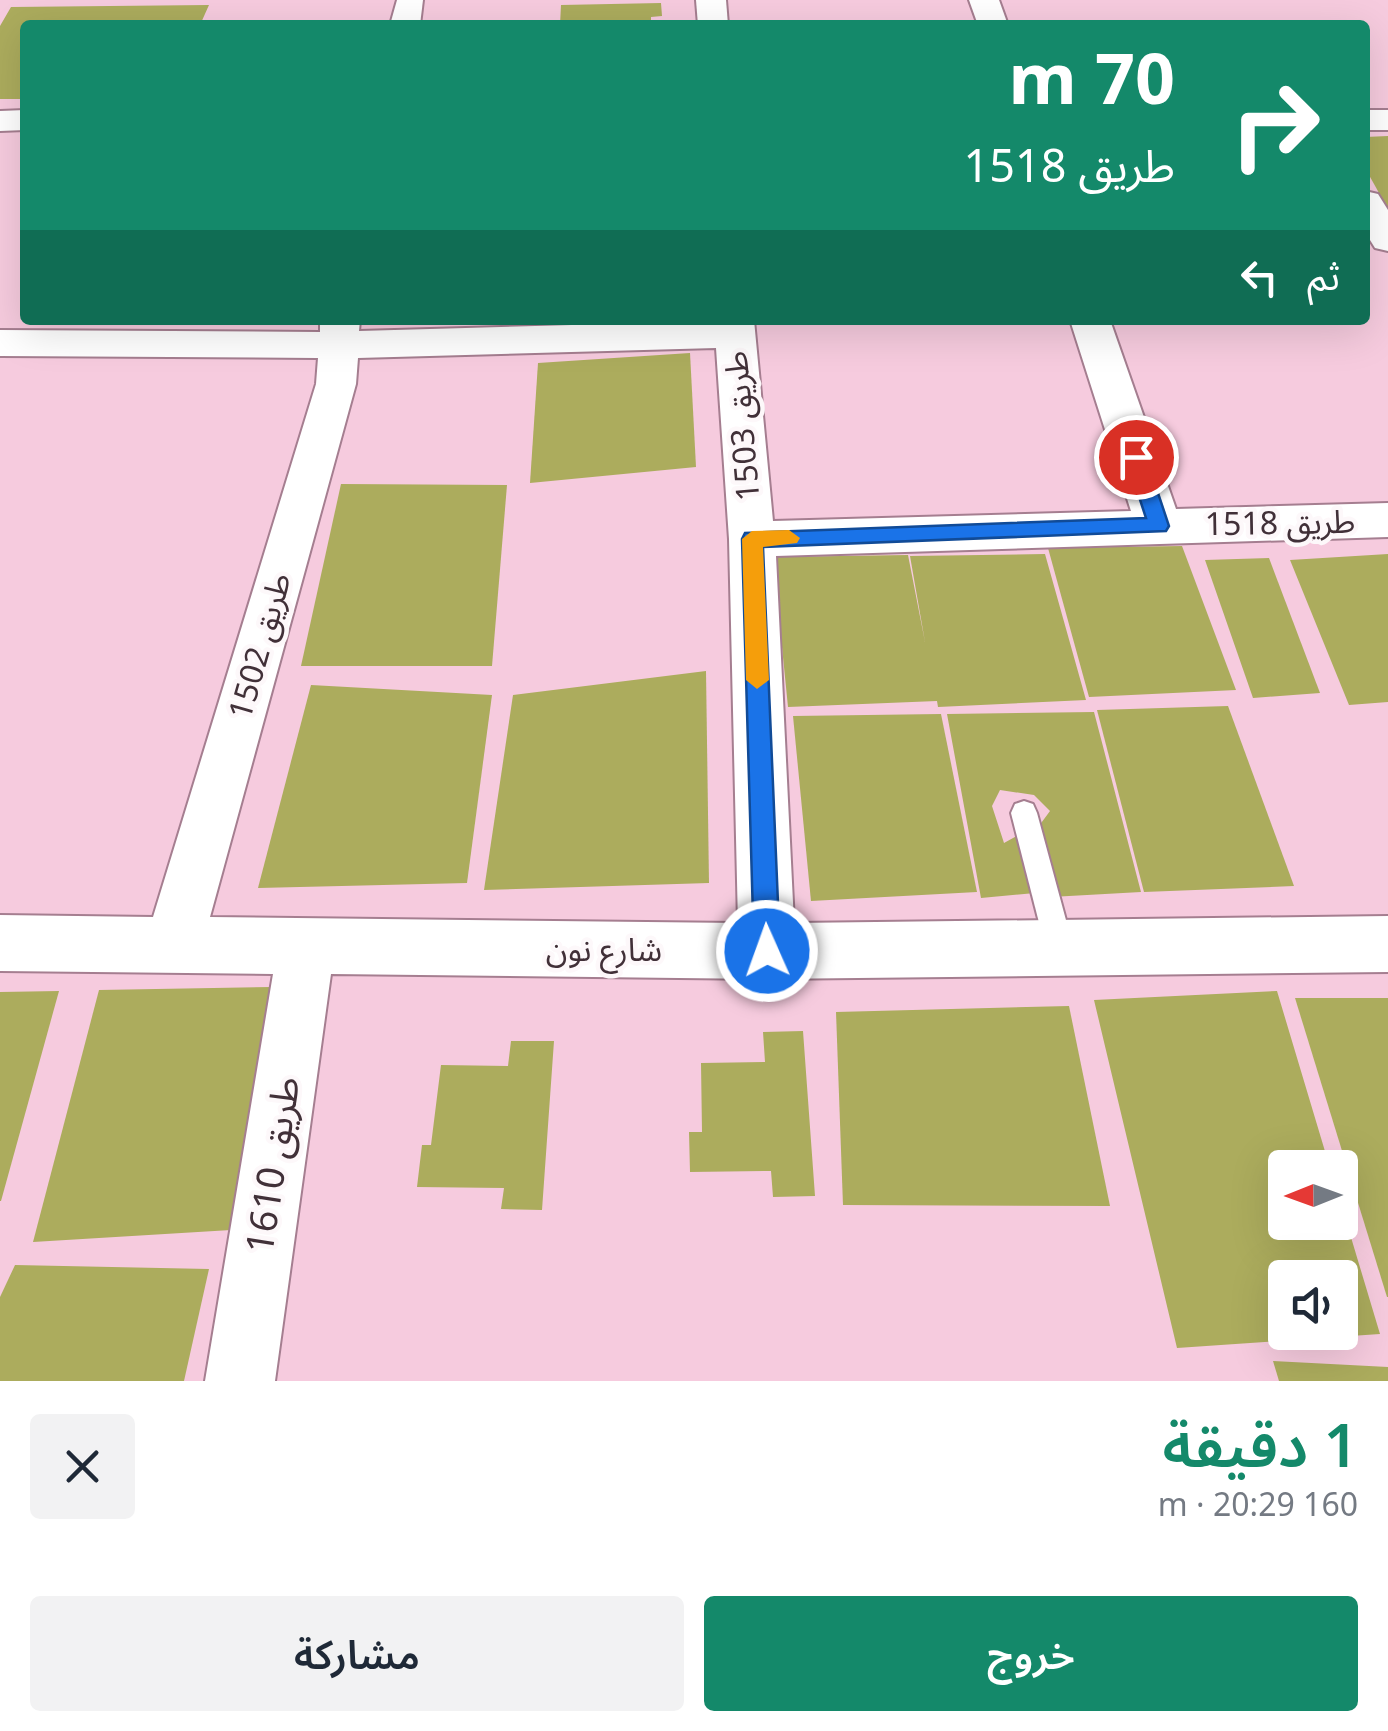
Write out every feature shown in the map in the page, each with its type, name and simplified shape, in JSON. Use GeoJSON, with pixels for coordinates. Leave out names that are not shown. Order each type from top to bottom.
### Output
{"type":"FeatureCollection","features":[{"type":"Feature","properties":{"kind":"street"},"geometry":{"type":"LineString","coordinates":[[1370,210],[1388,240]]}},
{"type":"Feature","properties":{"kind":"street"},"geometry":{"type":"LineString","coordinates":[[1092,325],[1158,526]]}},
{"type":"Feature","properties":{"kind":"street"},"geometry":{"type":"LineString","coordinates":[[0,342],[340,332],[734,327]]}},
{"type":"Feature","properties":{"kind":"street","name":"طريق 1503"},"geometry":{"type":"LineString","coordinates":[[734,327],[752,539],[767,951]]}},
{"type":"Feature","properties":{"kind":"street","name":"طريق 1502"},"geometry":{"type":"LineString","coordinates":[[174,947],[336,384],[340,332]]}},
{"type":"Feature","properties":{"kind":"street","name":"طريق 1518"},"geometry":{"type":"LineString","coordinates":[[752,539],[1388,520]]}},
{"type":"Feature","properties":{"kind":"street","name":"شارع نون"},"geometry":{"type":"LineString","coordinates":[[0,943],[767,951],[1388,944]]}},
{"type":"Feature","properties":{"kind":"street","name":"طريق 1610"},"geometry":{"type":"LineString","coordinates":[[240,1381],[306,949]]}},
{"type":"Feature","properties":{"kind":"lane"},"geometry":{"type":"LineString","coordinates":[[1024,812],[1059,946]]}},
{"type":"Feature","properties":{"kind":"building"},"geometry":{"type":"Polygon","coordinates":[[[661,3],[662,16],[651,20],[560,20],[561,5],[661,3]]]}},
{"type":"Feature","properties":{"kind":"building"},"geometry":{"type":"Polygon","coordinates":[[[209,5],[202,20],[20,20],[20,99],[0,99],[0,26],[11,7],[209,5]]]}},
{"type":"Feature","properties":{"kind":"building"},"geometry":{"type":"Polygon","coordinates":[[[1388,136],[1388,209],[1370,177],[1370,137],[1388,136]]]}},
{"type":"Feature","properties":{"kind":"building"},"geometry":{"type":"Polygon","coordinates":[[[690,353],[696,467],[530,483],[538,363],[690,353]]]}},
{"type":"Feature","properties":{"kind":"building"},"geometry":{"type":"Polygon","coordinates":[[[341,484],[507,485],[492,666],[301,666],[341,484]]]}},
{"type":"Feature","properties":{"kind":"building"},"geometry":{"type":"Polygon","coordinates":[[[1182,546],[1236,690],[1089,697],[1048,548],[1182,546]]]}},
{"type":"Feature","properties":{"kind":"building"},"geometry":{"type":"Polygon","coordinates":[[[1045,554],[1086,700],[938,707],[937,701],[788,707],[773,557],[908,555],[925,642],[910,556],[1045,554]]]}},
{"type":"Feature","properties":{"kind":"building"},"geometry":{"type":"Polygon","coordinates":[[[1388,554],[1388,702],[1349,705],[1290,560],[1388,554]]]}},
{"type":"Feature","properties":{"kind":"building"},"geometry":{"type":"Polygon","coordinates":[[[1269,558],[1320,693],[1253,698],[1205,560],[1269,558]]]}},
{"type":"Feature","properties":{"kind":"building"},"geometry":{"type":"Polygon","coordinates":[[[706,671],[709,883],[484,890],[513,695],[706,671]]]}},
{"type":"Feature","properties":{"kind":"building"},"geometry":{"type":"Polygon","coordinates":[[[311,685],[492,695],[467,883],[258,888],[311,685]]]}},
{"type":"Feature","properties":{"kind":"building"},"geometry":{"type":"Polygon","coordinates":[[[1228,706],[1294,886],[1144,892],[1097,710],[1228,706]]]}},
{"type":"Feature","properties":{"kind":"building"},"geometry":{"type":"Polygon","coordinates":[[[1094,712],[1141,892],[1051,897],[1036,830],[1050,811],[1034,795],[1000,790],[992,806],[1004,843],[1024,832],[1035,893],[981,898],[947,714],[1094,712]]]}},
{"type":"Feature","properties":{"kind":"building"},"geometry":{"type":"Polygon","coordinates":[[[941,714],[977,892],[811,901],[793,716],[941,714]]]}},
{"type":"Feature","properties":{"kind":"building"},"geometry":{"type":"Polygon","coordinates":[[[271,987],[231,1230],[33,1242],[99,990],[271,987]]]}},
{"type":"Feature","properties":{"kind":"building"},"geometry":{"type":"Polygon","coordinates":[[[59,991],[1,1201],[0,1201],[0,992],[59,991]]]}},
{"type":"Feature","properties":{"kind":"building"},"geometry":{"type":"Polygon","coordinates":[[[1277,991],[1325,1150],[1268,1150],[1268,1240],[1352,1240],[1358,1260],[1268,1260],[1268,1342],[1177,1348],[1094,1000],[1277,991]]]}},
{"type":"Feature","properties":{"kind":"building"},"geometry":{"type":"Polygon","coordinates":[[[1295,998],[1388,998],[1388,1297],[1358,1203],[1358,1150],[1342,1150],[1295,998]]]}},
{"type":"Feature","properties":{"kind":"building"},"geometry":{"type":"Polygon","coordinates":[[[1069,1006],[1110,1206],[843,1205],[836,1012],[1069,1006]]]}},
{"type":"Feature","properties":{"kind":"building"},"geometry":{"type":"Polygon","coordinates":[[[803,1031],[815,1196],[773,1197],[771,1171],[690,1172],[689,1132],[702,1132],[701,1063],[765,1062],[763,1032],[803,1031]]]}},
{"type":"Feature","properties":{"kind":"building"},"geometry":{"type":"Polygon","coordinates":[[[511,1041],[554,1041],[542,1210],[501,1209],[504,1188],[417,1187],[422,1145],[431,1145],[441,1065],[508,1066],[511,1041]]]}},
{"type":"Feature","properties":{"kind":"building"},"geometry":{"type":"Polygon","coordinates":[[[1358,1261],[1380,1334],[1358,1336],[1358,1261]]]}},
{"type":"Feature","properties":{"kind":"building"},"geometry":{"type":"Polygon","coordinates":[[[15,1265],[209,1269],[184,1381],[0,1381],[0,1297],[15,1265]]]}},
{"type":"Feature","properties":{"kind":"building"},"geometry":{"type":"Polygon","coordinates":[[[1273,1361],[1388,1367],[1388,1381],[1279,1381],[1273,1361]]]}},
{"type":"Feature","properties":{"kind":"slow traffic"},"geometry":{"type":"LineString","coordinates":[[757,680],[752,539],[789,538]]}},
{"type":"Feature","properties":{"kind":"route"},"geometry":{"type":"LineString","coordinates":[[767,951],[752,539],[1158,526],[1136,457]]}}]}
